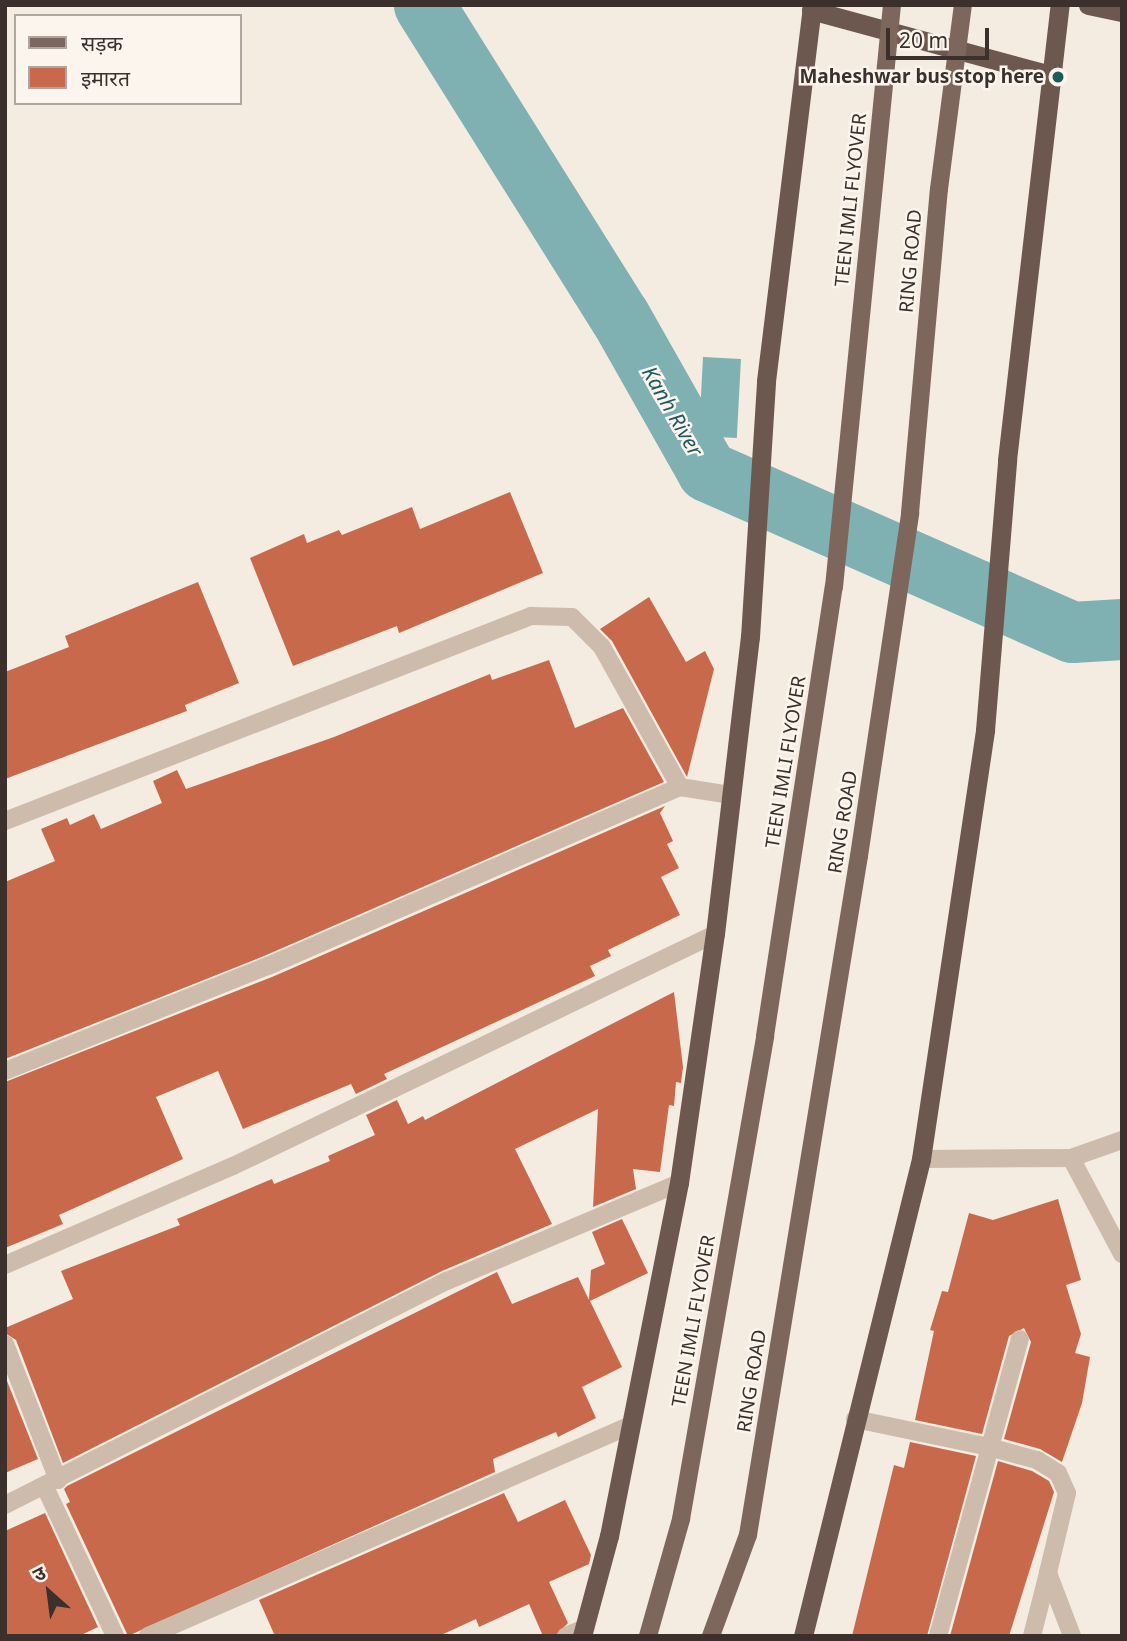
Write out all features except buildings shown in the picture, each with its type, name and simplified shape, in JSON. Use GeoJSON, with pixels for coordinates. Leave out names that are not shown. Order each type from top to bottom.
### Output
{"type":"FeatureCollection","features":[{"type":"Feature","properties":{"kind":"highway"},"geometry":{"type":"LineString","coordinates":[[803,1636],[921,1159],[985,730],[1007,460],[1060,5]]}},
{"type":"Feature","properties":{"kind":"highway"},"geometry":{"type":"LineString","coordinates":[[1088,5],[1122,12]]}},
{"type":"Feature","properties":{"kind":"highway"},"geometry":{"type":"LineString","coordinates":[[583,1632],[631,1425],[679,1183],[715,934],[750,637],[766,381],[811,7],[1050,75]]}},
{"type":"Feature","properties":{"kind":"main road","name":"TEEN IMLI FLYOVER"},"geometry":{"type":"LineString","coordinates":[[648,1636],[681,1519],[765,1036],[834,587],[892,5]]}},
{"type":"Feature","properties":{"kind":"main road","name":"RING ROAD"},"geometry":{"type":"LineString","coordinates":[[711,1636],[748,1535],[859,856],[908,527],[939,189],[963,5]]}},
{"type":"Feature","properties":{"kind":"street"},"geometry":{"type":"LineString","coordinates":[[5,821],[531,616],[572,617],[603,647],[680,787]]}},
{"type":"Feature","properties":{"kind":"street"},"geometry":{"type":"LineString","coordinates":[[5,1071],[268,966],[680,787],[731,795]]}},
{"type":"Feature","properties":{"kind":"street"},"geometry":{"type":"LineString","coordinates":[[5,1265],[233,1166],[715,934]]}},
{"type":"Feature","properties":{"kind":"street"},"geometry":{"type":"LineString","coordinates":[[921,1159],[1071,1158],[1122,1140]]}},
{"type":"Feature","properties":{"kind":"street"},"geometry":{"type":"LineString","coordinates":[[1071,1158],[1122,1254]]}},
{"type":"Feature","properties":{"kind":"street"},"geometry":{"type":"LineString","coordinates":[[5,1505],[51,1484],[149,1429],[447,1281],[679,1183]]}},
{"type":"Feature","properties":{"kind":"street"},"geometry":{"type":"LineString","coordinates":[[938,1636],[1020,1339]]}},
{"type":"Feature","properties":{"kind":"street"},"geometry":{"type":"LineString","coordinates":[[5,1344],[51,1484],[115,1636]]}},
{"type":"Feature","properties":{"kind":"street"},"geometry":{"type":"LineString","coordinates":[[855,1419],[989,1447],[1037,1460],[1058,1473],[1067,1493],[1032,1636]]}},
{"type":"Feature","properties":{"kind":"street"},"geometry":{"type":"LineString","coordinates":[[148,1636],[631,1425]]}},
{"type":"Feature","properties":{"kind":"street"},"geometry":{"type":"LineString","coordinates":[[1048,1573],[1072,1636]]}},
{"type":"Feature","properties":{"kind":"street"},"geometry":{"type":"LineString","coordinates":[[566,1636],[583,1632]]}},
{"type":"Feature","properties":{"kind":"water"},"geometry":{"type":"Polygon","coordinates":[[[703,357],[741,359],[737,438],[699,436],[703,357]]]}},
{"type":"Feature","properties":{"kind":"waterway","name":"Kanh River"},"geometry":{"type":"LineString","coordinates":[[424,5],[620,317],[707,471],[1072,632],[1122,629]]}},
{"type":"Feature","properties":{"kind":"place","name":"Maheshwar bus stop here"},"geometry":{"type":"Point","coordinates":[1058,77]}}]}
